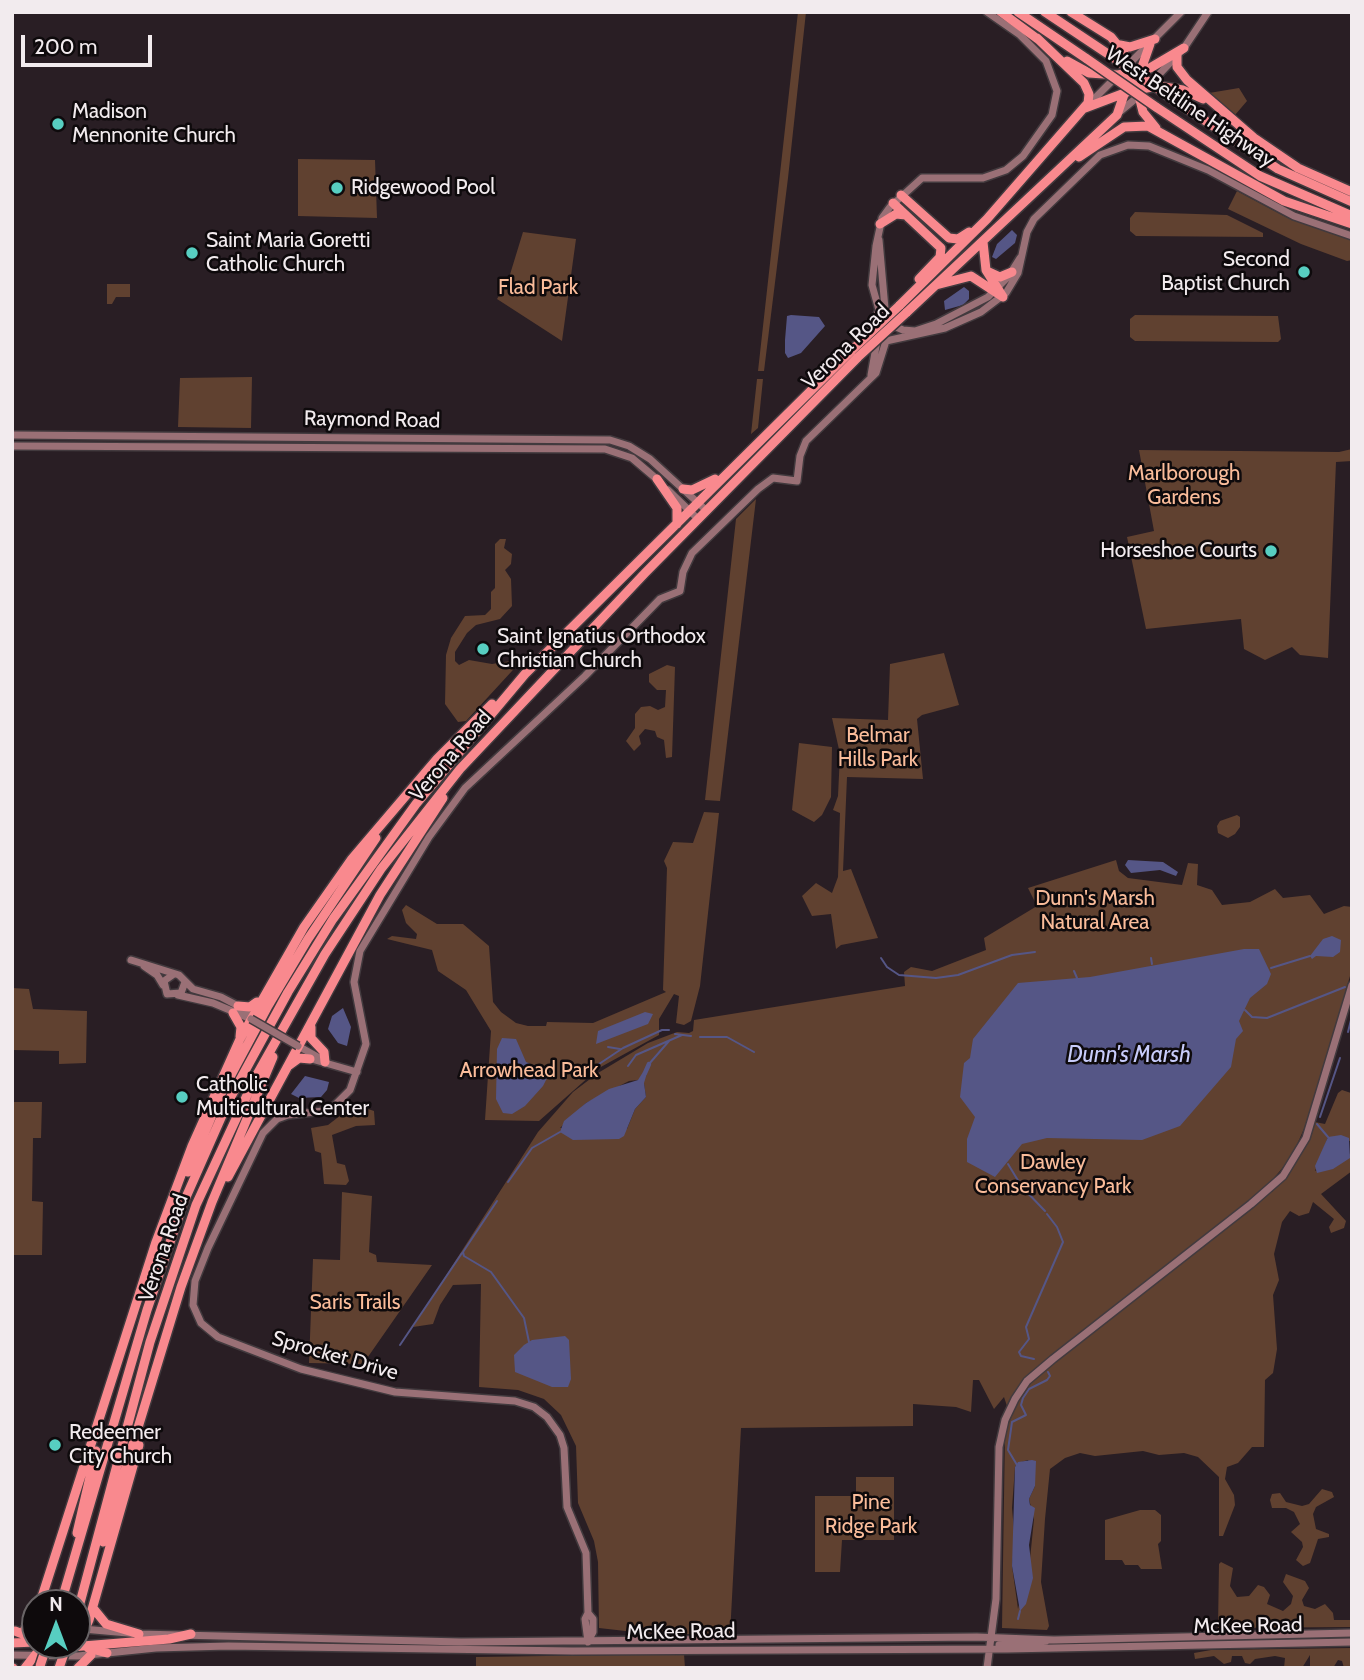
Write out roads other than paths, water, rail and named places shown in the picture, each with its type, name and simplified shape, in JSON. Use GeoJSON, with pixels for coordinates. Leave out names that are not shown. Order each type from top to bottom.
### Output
{"type":"FeatureCollection","features":[{"type":"Feature","properties":{"kind":"highway"},"geometry":{"type":"LineString","coordinates":[[1001,12],[1082,70],[1118,75],[1184,48]]}},
{"type":"Feature","properties":{"kind":"highway","name":"West Beltline Highway"},"geometry":{"type":"LineString","coordinates":[[1017,12],[1260,176],[1352,216]]}},
{"type":"Feature","properties":{"kind":"highway","name":"West Beltline Highway"},"geometry":{"type":"LineString","coordinates":[[1045,12],[1269,164],[1352,202]]}},
{"type":"Feature","properties":{"kind":"highway"},"geometry":{"type":"LineString","coordinates":[[1071,12],[1102,30],[1120,45],[1132,70],[1133,95],[1157,129]]}},
{"type":"Feature","properties":{"kind":"highway"},"geometry":{"type":"LineString","coordinates":[[1037,38],[1084,83],[1089,94],[1085,108]]}},
{"type":"Feature","properties":{"kind":"highway"},"geometry":{"type":"LineString","coordinates":[[1120,45],[1130,47],[1153,42]]}},
{"type":"Feature","properties":{"kind":"highway"},"geometry":{"type":"LineString","coordinates":[[1132,70],[1153,42]]}},
{"type":"Feature","properties":{"kind":"highway"},"geometry":{"type":"LineString","coordinates":[[1177,56],[1178,69],[1213,104],[1274,153],[1308,173],[1352,192]]}},
{"type":"Feature","properties":{"kind":"highway"},"geometry":{"type":"LineString","coordinates":[[1085,108],[1133,95],[1147,87],[1174,88],[1213,104]]}},
{"type":"Feature","properties":{"kind":"highway","name":"Verona Road"},"geometry":{"type":"LineString","coordinates":[[65,1589],[159,1272],[184,1204],[228,1102],[288,992],[364,874],[416,804],[524,674],[764,436],[902,309],[936,285],[983,242],[1117,115],[1133,95]]}},
{"type":"Feature","properties":{"kind":"highway","name":"Verona Road"},"geometry":{"type":"LineString","coordinates":[[902,309],[908,298],[987,219],[1085,108]]}},
{"type":"Feature","properties":{"kind":"highway"},"geometry":{"type":"LineString","coordinates":[[1055,175],[1124,127],[1137,124],[1157,129],[1284,201],[1352,224]]}},
{"type":"Feature","properties":{"kind":"highway"},"geometry":{"type":"LineString","coordinates":[[901,195],[949,239],[958,239],[987,219]]}},
{"type":"Feature","properties":{"kind":"highway"},"geometry":{"type":"LineString","coordinates":[[893,203],[936,241],[941,253],[909,290],[908,298]]}},
{"type":"Feature","properties":{"kind":"highway"},"geometry":{"type":"LineString","coordinates":[[880,224],[895,214],[904,214],[911,218]]}},
{"type":"Feature","properties":{"kind":"highway"},"geometry":{"type":"LineString","coordinates":[[983,242],[986,270],[998,293]]}},
{"type":"Feature","properties":{"kind":"highway"},"geometry":{"type":"LineString","coordinates":[[986,270],[1000,277],[1014,269]]}},
{"type":"Feature","properties":{"kind":"highway"},"geometry":{"type":"LineString","coordinates":[[936,285],[946,285],[964,275],[971,276],[998,293]]}},
{"type":"Feature","properties":{"kind":"highway"},"geometry":{"type":"LineString","coordinates":[[982,284],[984,301]]}},
{"type":"Feature","properties":{"kind":"highway","name":"Verona Road"},"geometry":{"type":"LineString","coordinates":[[85,1589],[150,1342],[187,1229],[239,1111],[308,983],[381,869],[437,797],[612,607],[762,456],[855,354]]}},
{"type":"Feature","properties":{"kind":"highway"},"geometry":{"type":"LineString","coordinates":[[683,489],[692,490],[723,475]]}},
{"type":"Feature","properties":{"kind":"highway"},"geometry":{"type":"LineString","coordinates":[[657,480],[677,508],[677,524]]}},
{"type":"Feature","properties":{"kind":"highway"},"geometry":{"type":"LineString","coordinates":[[45,1589],[156,1242],[192,1146],[263,995],[304,927],[351,860],[437,759],[524,674]]}},
{"type":"Feature","properties":{"kind":"highway"},"geometry":{"type":"LineString","coordinates":[[198,1239],[298,1046],[401,859],[484,744]]}},
{"type":"Feature","properties":{"kind":"highway"},"geometry":{"type":"LineString","coordinates":[[156,1242],[221,1094],[268,1006],[308,939],[401,802]]}},
{"type":"Feature","properties":{"kind":"highway"},"geometry":{"type":"LineString","coordinates":[[89,1577],[113,1516],[157,1365],[198,1239],[257,1091],[308,983]]}},
{"type":"Feature","properties":{"kind":"highway"},"geometry":{"type":"LineString","coordinates":[[240,1039],[241,1027],[236,1009],[250,1007],[263,995]]}},
{"type":"Feature","properties":{"kind":"highway"},"geometry":{"type":"LineString","coordinates":[[312,1022],[311,1038],[324,1052],[325,1062]]}},
{"type":"Feature","properties":{"kind":"highway"},"geometry":{"type":"LineString","coordinates":[[287,1068],[299,1058],[310,1059]]}},
{"type":"Feature","properties":{"kind":"highway"},"geometry":{"type":"LineString","coordinates":[[91,1611],[130,1484],[157,1365]]}},
{"type":"Feature","properties":{"kind":"highway"},"geometry":{"type":"LineString","coordinates":[[64,1589],[110,1386]]}},
{"type":"Feature","properties":{"kind":"highway"},"geometry":{"type":"LineString","coordinates":[[50,1589],[57,1556]]}},
{"type":"Feature","properties":{"kind":"highway"},"geometry":{"type":"LineString","coordinates":[[93,1608],[106,1624],[139,1634]]}},
{"type":"Feature","properties":{"kind":"highway"},"geometry":{"type":"LineString","coordinates":[[91,1644],[169,1639],[191,1634]]}},
{"type":"Feature","properties":{"kind":"highway"},"geometry":{"type":"LineString","coordinates":[[91,1648],[107,1653]]}},
{"type":"Feature","properties":{"kind":"street"},"geometry":{"type":"LineString","coordinates":[[870,380],[877,341],[871,332],[879,310],[872,276],[880,224],[893,203],[916,181],[929,176],[981,178],[1004,171],[1023,156],[1052,115],[1057,91],[1052,70],[1020,35],[987,12]]}},
{"type":"Feature","properties":{"kind":"street"},"geometry":{"type":"LineString","coordinates":[[1153,42],[1181,12]]}},
{"type":"Feature","properties":{"kind":"street"},"geometry":{"type":"LineString","coordinates":[[1147,87],[1184,48],[1208,12]]}},
{"type":"Feature","properties":{"kind":"street","name":"Verona Road"},"geometry":{"type":"LineString","coordinates":[[1085,108],[1118,75]]}},
{"type":"Feature","properties":{"kind":"street"},"geometry":{"type":"LineString","coordinates":[[876,322],[889,323],[903,330],[920,330],[998,293],[1016,279],[1034,219],[1076,176],[1112,149],[1142,145],[1208,170],[1294,216],[1352,236]]}},
{"type":"Feature","properties":{"kind":"street"},"geometry":{"type":"LineString","coordinates":[[298,1046],[299,1054],[310,1059],[357,1072],[364,1056],[366,1032],[355,994],[355,967],[360,951],[429,836],[458,796],[585,676],[660,599],[680,591],[683,572],[692,553],[758,489],[773,478],[797,481],[806,441],[876,373],[887,341],[893,335],[889,323],[879,240]]}},
{"type":"Feature","properties":{"kind":"street"},"geometry":{"type":"LineString","coordinates":[[877,341],[945,328],[981,312],[998,293],[1021,257]]}},
{"type":"Feature","properties":{"kind":"street","name":"Raymond Road"},"geometry":{"type":"LineString","coordinates":[[12,435],[610,440],[635,449],[707,511]]}},
{"type":"Feature","properties":{"kind":"street","name":"Raymond Road"},"geometry":{"type":"LineString","coordinates":[[12,446],[605,450],[627,455],[657,480],[687,513],[698,519]]}},
{"type":"Feature","properties":{"kind":"street"},"geometry":{"type":"LineString","coordinates":[[236,1009],[222,997],[195,990],[175,974],[134,961],[157,975],[167,994],[250,1014],[251,1019],[325,1062]]}},
{"type":"Feature","properties":{"kind":"street"},"geometry":{"type":"LineString","coordinates":[[163,985],[166,978],[175,974]]}},
{"type":"Feature","properties":{"kind":"street"},"geometry":{"type":"LineString","coordinates":[[178,995],[183,991],[185,982]]}},
{"type":"Feature","properties":{"kind":"street"},"geometry":{"type":"LineString","coordinates":[[987,1668],[997,1582],[999,1447],[1005,1420],[1015,1399],[1027,1381],[1053,1359],[1268,1192],[1290,1167],[1306,1138],[1352,985]]}},
{"type":"Feature","properties":{"kind":"street","name":"Sprocket Drive"},"geometry":{"type":"LineString","coordinates":[[357,1072],[350,1090],[339,1103],[323,1111],[277,1119],[263,1133],[226,1207],[195,1282],[192,1297],[195,1312],[201,1323],[218,1337],[301,1370],[395,1392],[515,1401],[541,1412],[555,1426],[564,1448],[567,1507],[586,1553],[589,1613],[593,1619],[593,1632],[588,1646]]}},
{"type":"Feature","properties":{"kind":"street","name":"McKee Road"},"geometry":{"type":"LineString","coordinates":[[91,1631],[139,1634],[335,1636],[360,1640],[588,1646],[992,1637],[1054,1640],[1352,1633]]}},
{"type":"Feature","properties":{"kind":"street"},"geometry":{"type":"LineString","coordinates":[[228,1646],[245,1642],[248,1634]]}},
{"type":"Feature","properties":{"kind":"street"},"geometry":{"type":"LineString","coordinates":[[253,1646],[258,1640],[273,1635]]}},
{"type":"Feature","properties":{"kind":"street"},"geometry":{"type":"LineString","coordinates":[[990,1649],[1008,1644],[1054,1640]]}},
{"type":"Feature","properties":{"kind":"street","name":"McKee Road"},"geometry":{"type":"LineString","coordinates":[[91,1655],[228,1646],[990,1649],[1352,1642]]}},
{"type":"Feature","properties":{"kind":"water"},"geometry":{"type":"Polygon","coordinates":[[[1012,230],[1017,235],[1015,243],[996,259],[992,257],[997,244],[1012,230]]]}},
{"type":"Feature","properties":{"kind":"water"},"geometry":{"type":"Polygon","coordinates":[[[964,287],[969,291],[969,299],[963,305],[945,310],[944,301],[964,287]]]}},
{"type":"Feature","properties":{"kind":"water"},"geometry":{"type":"Polygon","coordinates":[[[787,316],[819,317],[825,326],[801,353],[788,358],[785,353],[785,340],[787,316]]]}},
{"type":"Feature","properties":{"kind":"water"},"geometry":{"type":"Polygon","coordinates":[[[1128,860],[1163,862],[1178,872],[1176,876],[1160,870],[1131,873],[1125,865],[1128,860]]]}},
{"type":"Feature","properties":{"kind":"water"},"geometry":{"type":"Polygon","coordinates":[[[1332,936],[1341,940],[1340,952],[1333,957],[1316,956],[1312,959],[1310,956],[1323,939],[1332,936]]]}},
{"type":"Feature","properties":{"kind":"water","name":"Dunn's Marsh"},"geometry":{"type":"Polygon","coordinates":[[[1244,949],[1259,949],[1271,974],[1267,984],[1250,998],[1239,1021],[1243,1031],[1236,1039],[1231,1067],[1180,1126],[1142,1140],[1047,1138],[1022,1144],[995,1177],[967,1162],[967,1139],[975,1117],[960,1097],[964,1063],[970,1058],[973,1039],[1018,983],[1090,977],[1244,949]]]}},
{"type":"Feature","properties":{"kind":"water"},"geometry":{"type":"Polygon","coordinates":[[[343,1008],[351,1027],[347,1046],[338,1043],[328,1029],[332,1016],[343,1008]]]}},
{"type":"Feature","properties":{"kind":"water"},"geometry":{"type":"Polygon","coordinates":[[[645,1012],[653,1014],[648,1024],[596,1044],[598,1031],[645,1012]]]}},
{"type":"Feature","properties":{"kind":"water"},"geometry":{"type":"Polygon","coordinates":[[[502,1038],[516,1039],[526,1062],[550,1072],[543,1086],[525,1106],[512,1114],[503,1113],[496,1099],[497,1049],[502,1038]]]}},
{"type":"Feature","properties":{"kind":"water"},"geometry":{"type":"Polygon","coordinates":[[[643,1072],[647,1073],[644,1083],[646,1097],[635,1109],[624,1136],[619,1139],[573,1140],[560,1132],[564,1121],[586,1103],[609,1089],[638,1080],[643,1072]]]}},
{"type":"Feature","properties":{"kind":"water"},"geometry":{"type":"Polygon","coordinates":[[[305,1076],[329,1082],[321,1097],[299,1098],[291,1094],[305,1076]]]}},
{"type":"Feature","properties":{"kind":"water"},"geometry":{"type":"Polygon","coordinates":[[[1341,1135],[1349,1138],[1350,1158],[1333,1169],[1317,1173],[1315,1166],[1328,1137],[1341,1135]]]}},
{"type":"Feature","properties":{"kind":"water"},"geometry":{"type":"Polygon","coordinates":[[[565,1336],[569,1340],[571,1379],[568,1387],[552,1387],[515,1372],[514,1355],[524,1345],[532,1340],[565,1336]]]}},
{"type":"Feature","properties":{"kind":"water"},"geometry":{"type":"Polygon","coordinates":[[[1036,1461],[1035,1486],[1029,1499],[1030,1505],[1035,1508],[1029,1545],[1033,1578],[1026,1604],[1020,1611],[1012,1566],[1015,1467],[1018,1462],[1036,1461]]]}},
{"type":"Feature","properties":{"kind":"waterway"},"geometry":{"type":"LineString","coordinates":[[881,958],[887,967],[899,975],[936,978],[958,975],[1012,955],[1035,952]]}},
{"type":"Feature","properties":{"kind":"waterway"},"geometry":{"type":"LineString","coordinates":[[1271,968],[1310,956]]}},
{"type":"Feature","properties":{"kind":"waterway"},"geometry":{"type":"LineString","coordinates":[[1151,958],[1152,964]]}},
{"type":"Feature","properties":{"kind":"waterway"},"geometry":{"type":"LineString","coordinates":[[1074,971],[1077,978]]}},
{"type":"Feature","properties":{"kind":"waterway"},"geometry":{"type":"LineString","coordinates":[[1245,1010],[1252,1017],[1267,1018],[1345,987]]}},
{"type":"Feature","properties":{"kind":"waterway"},"geometry":{"type":"LineString","coordinates":[[1348,1032],[1352,1016]]}},
{"type":"Feature","properties":{"kind":"waterway"},"geometry":{"type":"LineString","coordinates":[[578,1078],[623,1048],[662,1030],[669,1030]]}},
{"type":"Feature","properties":{"kind":"waterway"},"geometry":{"type":"LineString","coordinates":[[675,1034],[691,1036]]}},
{"type":"Feature","properties":{"kind":"waterway"},"geometry":{"type":"LineString","coordinates":[[628,1066],[636,1055],[682,1035]]}},
{"type":"Feature","properties":{"kind":"waterway"},"geometry":{"type":"LineString","coordinates":[[700,1037],[727,1037],[754,1052]]}},
{"type":"Feature","properties":{"kind":"waterway"},"geometry":{"type":"LineString","coordinates":[[649,1064],[669,1041]]}},
{"type":"Feature","properties":{"kind":"waterway"},"geometry":{"type":"LineString","coordinates":[[608,1047],[620,1049]]}},
{"type":"Feature","properties":{"kind":"waterway"},"geometry":{"type":"LineString","coordinates":[[1320,1117],[1340,1058]]}},
{"type":"Feature","properties":{"kind":"waterway"},"geometry":{"type":"LineString","coordinates":[[645,1073],[649,1064]]}},
{"type":"Feature","properties":{"kind":"waterway"},"geometry":{"type":"LineString","coordinates":[[1317,1124],[1328,1137]]}},
{"type":"Feature","properties":{"kind":"waterway"},"geometry":{"type":"LineString","coordinates":[[508,1182],[532,1148],[560,1132]]}},
{"type":"Feature","properties":{"kind":"waterway"},"geometry":{"type":"LineString","coordinates":[[1008,1164],[1022,1187],[1045,1211]]}},
{"type":"Feature","properties":{"kind":"waterway"},"geometry":{"type":"LineString","coordinates":[[497,1201],[463,1252],[464,1256],[491,1272],[524,1318],[529,1342]]}},
{"type":"Feature","properties":{"kind":"waterway"},"geometry":{"type":"LineString","coordinates":[[1034,1359],[1021,1356],[1019,1352],[1029,1339],[1026,1327],[1063,1242],[1057,1227],[1047,1214]]}},
{"type":"Feature","properties":{"kind":"waterway"},"geometry":{"type":"LineString","coordinates":[[400,1345],[462,1253]]}},
{"type":"Feature","properties":{"kind":"waterway"},"geometry":{"type":"LineString","coordinates":[[1017,1465],[1008,1450],[1012,1422],[1026,1415],[1021,1405],[1023,1398],[1029,1389],[1047,1380],[1050,1376],[1048,1372]]}},
{"type":"Feature","properties":{"kind":"waterway"},"geometry":{"type":"LineString","coordinates":[[1018,1619],[1020,1611]]}},
{"type":"Feature","properties":{"kind":"place","name":"Madison Mennonite Church"},"geometry":{"type":"Point","coordinates":[58,124]}},
{"type":"Feature","properties":{"kind":"place","name":"Ridgewood Pool"},"geometry":{"type":"Point","coordinates":[337,188]}},
{"type":"Feature","properties":{"kind":"place","name":"Saint Maria Goretti Catholic Church"},"geometry":{"type":"Point","coordinates":[192,253]}},
{"type":"Feature","properties":{"kind":"place","name":"Second Baptist Church"},"geometry":{"type":"Point","coordinates":[1304,272]}},
{"type":"Feature","properties":{"kind":"place","name":"Horseshoe Courts"},"geometry":{"type":"Point","coordinates":[1271,551]}},
{"type":"Feature","properties":{"kind":"place","name":"Saint Ignatius Orthodox Christian Church"},"geometry":{"type":"Point","coordinates":[483,649]}},
{"type":"Feature","properties":{"kind":"place","name":"Catholic Multicultural Center"},"geometry":{"type":"Point","coordinates":[182,1097]}},
{"type":"Feature","properties":{"kind":"place","name":"Redeemer City Church"},"geometry":{"type":"Point","coordinates":[55,1445]}},
{"type":"Feature","properties":{"kind":"park label","name":"Flad Park"},"geometry":{"type":"Point","coordinates":[538,288]}},
{"type":"Feature","properties":{"kind":"park label","name":"Marlborough Gardens"},"geometry":{"type":"Point","coordinates":[1184,486]}},
{"type":"Feature","properties":{"kind":"park label","name":"Belmar Hills Park"},"geometry":{"type":"Point","coordinates":[878,748]}},
{"type":"Feature","properties":{"kind":"park label","name":"Dunn's Marsh Natural Area"},"geometry":{"type":"Point","coordinates":[1095,911]}},
{"type":"Feature","properties":{"kind":"park label","name":"Arrowhead Park"},"geometry":{"type":"Point","coordinates":[529,1071]}},
{"type":"Feature","properties":{"kind":"park label","name":"Dawley Conservancy Park"},"geometry":{"type":"Point","coordinates":[1053,1175]}},
{"type":"Feature","properties":{"kind":"park label","name":"Saris Trails"},"geometry":{"type":"Point","coordinates":[355,1303]}},
{"type":"Feature","properties":{"kind":"park label","name":"Pine Ridge Park"},"geometry":{"type":"Point","coordinates":[871,1515]}}]}
